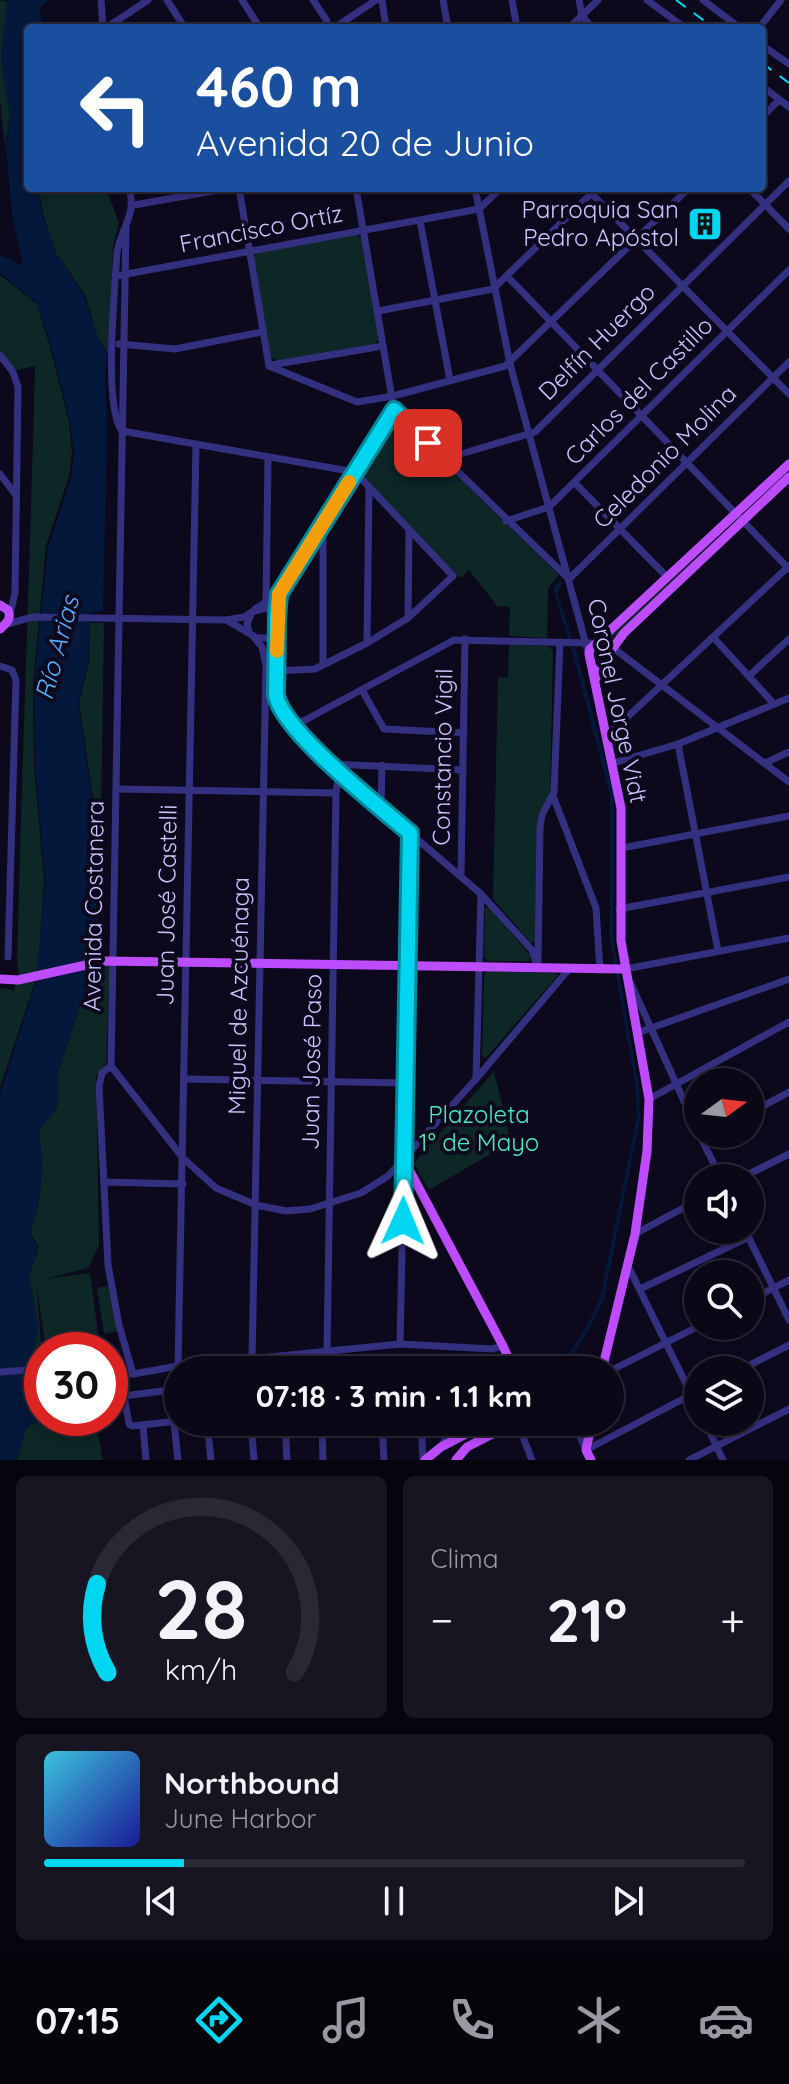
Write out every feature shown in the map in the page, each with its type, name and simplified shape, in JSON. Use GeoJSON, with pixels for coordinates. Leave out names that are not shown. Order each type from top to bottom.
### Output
{"type":"FeatureCollection","features":[{"type":"Feature","properties":{"kind":"main road"},"geometry":{"type":"LineString","coordinates":[[595,682],[603,660],[612,647],[789,464]]}},
{"type":"Feature","properties":{"kind":"main road"},"geometry":{"type":"LineString","coordinates":[[592,647],[667,577],[789,477]]}},
{"type":"Feature","properties":{"kind":"main road"},"geometry":{"type":"LineString","coordinates":[[592,647],[612,647]]}},
{"type":"Feature","properties":{"kind":"main road"},"geometry":{"type":"LineString","coordinates":[[592,647],[595,661],[603,660]]}},
{"type":"Feature","properties":{"kind":"main road","name":"Coronel Jorge Vidt"},"geometry":{"type":"LineString","coordinates":[[592,647],[595,682],[621,808],[619,909],[622,969],[649,1099],[647,1151],[635,1234],[605,1356]]}},
{"type":"Feature","properties":{"kind":"main road"},"geometry":{"type":"LineString","coordinates":[[0,979],[18,980],[100,961],[260,961],[622,969]]}},
{"type":"Feature","properties":{"kind":"main road"},"geometry":{"type":"LineString","coordinates":[[407,965],[404,1160],[505,1356]]}},
{"type":"Feature","properties":{"kind":"main road"},"geometry":{"type":"LineString","coordinates":[[424,1460],[462,1436]]}},
{"type":"Feature","properties":{"kind":"main road"},"geometry":{"type":"LineString","coordinates":[[456,1460],[467,1447],[489,1436]]}},
{"type":"Feature","properties":{"kind":"main road"},"geometry":{"type":"LineString","coordinates":[[589,1436],[586,1450],[591,1460]]}},
{"type":"Feature","properties":{"kind":"street"},"geometry":{"type":"LineString","coordinates":[[101,0],[106,24]]}},
{"type":"Feature","properties":{"kind":"street"},"geometry":{"type":"LineString","coordinates":[[113,24],[148,0]]}},
{"type":"Feature","properties":{"kind":"street"},"geometry":{"type":"LineString","coordinates":[[167,0],[182,24]]}},
{"type":"Feature","properties":{"kind":"street"},"geometry":{"type":"LineString","coordinates":[[242,0],[257,24]]}},
{"type":"Feature","properties":{"kind":"street"},"geometry":{"type":"LineString","coordinates":[[313,0],[327,24]]}},
{"type":"Feature","properties":{"kind":"street"},"geometry":{"type":"LineString","coordinates":[[340,24],[379,0],[385,24]]}},
{"type":"Feature","properties":{"kind":"street"},"geometry":{"type":"LineString","coordinates":[[443,0],[447,24]]}},
{"type":"Feature","properties":{"kind":"street"},"geometry":{"type":"LineString","coordinates":[[512,0],[516,24]]}},
{"type":"Feature","properties":{"kind":"street"},"geometry":{"type":"LineString","coordinates":[[579,0],[582,16],[589,24]]}},
{"type":"Feature","properties":{"kind":"street"},"geometry":{"type":"LineString","coordinates":[[573,24],[598,0]]}},
{"type":"Feature","properties":{"kind":"street"},"geometry":{"type":"LineString","coordinates":[[647,0],[680,24]]}},
{"type":"Feature","properties":{"kind":"street"},"geometry":{"type":"LineString","coordinates":[[703,0],[735,24]]}},
{"type":"Feature","properties":{"kind":"street"},"geometry":{"type":"LineString","coordinates":[[762,24],[781,0]]}},
{"type":"Feature","properties":{"kind":"street"},"geometry":{"type":"LineString","coordinates":[[670,24],[674,20]]}},
{"type":"Feature","properties":{"kind":"street"},"geometry":{"type":"LineString","coordinates":[[766,48],[789,64]]}},
{"type":"Feature","properties":{"kind":"street"},"geometry":{"type":"LineString","coordinates":[[766,89],[789,107]]}},
{"type":"Feature","properties":{"kind":"street"},"geometry":{"type":"LineString","coordinates":[[766,113],[779,100]]}},
{"type":"Feature","properties":{"kind":"street","name":"Delfín Huergo"},"geometry":{"type":"LineString","coordinates":[[444,459],[528,436],[789,181]]}},
{"type":"Feature","properties":{"kind":"street"},"geometry":{"type":"LineString","coordinates":[[130,192],[134,205],[207,192]]}},
{"type":"Feature","properties":{"kind":"street"},"geometry":{"type":"LineString","coordinates":[[240,192],[269,366]]}},
{"type":"Feature","properties":{"kind":"street"},"geometry":{"type":"LineString","coordinates":[[4,619],[226,620],[244,617],[279,594],[394,410],[357,192]]}},
{"type":"Feature","properties":{"kind":"street","name":"Coronel Jorge Vidt"},"geometry":{"type":"LineString","coordinates":[[476,192],[493,289],[528,436],[592,647]]}},
{"type":"Feature","properties":{"kind":"street"},"geometry":{"type":"LineString","coordinates":[[479,209],[497,192]]}},
{"type":"Feature","properties":{"kind":"street"},"geometry":{"type":"LineString","coordinates":[[378,311],[493,289],[590,192]]}},
{"type":"Feature","properties":{"kind":"street"},"geometry":{"type":"LineString","coordinates":[[594,192],[636,240],[789,394]]}},
{"type":"Feature","properties":{"kind":"street"},"geometry":{"type":"LineString","coordinates":[[269,366],[351,401],[363,402],[510,364],[685,192]]}},
{"type":"Feature","properties":{"kind":"street"},"geometry":{"type":"LineString","coordinates":[[753,192],[789,229]]}},
{"type":"Feature","properties":{"kind":"street","name":"Avenida Costanera"},"geometry":{"type":"LineString","coordinates":[[122,431],[117,425],[114,409],[113,343],[126,227],[134,205]]}},
{"type":"Feature","properties":{"kind":"street","name":"Francisco Ortíz"},"geometry":{"type":"LineString","coordinates":[[120,276],[479,209]]}},
{"type":"Feature","properties":{"kind":"street"},"geometry":{"type":"LineString","coordinates":[[420,221],[450,380]]}},
{"type":"Feature","properties":{"kind":"street","name":"Carlos del Castillo"},"geometry":{"type":"LineString","coordinates":[[506,521],[549,507],[789,270]]}},
{"type":"Feature","properties":{"kind":"street","name":"Avenida Costanera"},"geometry":{"type":"LineString","coordinates":[[120,276],[124,345],[111,1066],[102,1073],[99,1086],[108,1265],[119,1325],[133,1374]]}},
{"type":"Feature","properties":{"kind":"street"},"geometry":{"type":"LineString","coordinates":[[508,277],[789,568],[607,736]]}},
{"type":"Feature","properties":{"kind":"street"},"geometry":{"type":"LineString","coordinates":[[113,343],[175,349],[262,332]]}},
{"type":"Feature","properties":{"kind":"street"},"geometry":{"type":"LineString","coordinates":[[269,366],[383,346]]}},
{"type":"Feature","properties":{"kind":"street"},"geometry":{"type":"LineString","coordinates":[[0,355],[16,378],[18,387],[15,593],[4,619]]}},
{"type":"Feature","properties":{"kind":"street","name":"Celedonio Molina"},"geometry":{"type":"LineString","coordinates":[[569,579],[789,362]]}},
{"type":"Feature","properties":{"kind":"street"},"geometry":{"type":"LineString","coordinates":[[394,410],[569,579]]}},
{"type":"Feature","properties":{"kind":"street"},"geometry":{"type":"LineString","coordinates":[[122,431],[355,472],[453,576],[408,618],[367,643],[309,670],[277,671]]}},
{"type":"Feature","properties":{"kind":"street","name":"Juan José Castelli"},"geometry":{"type":"LineString","coordinates":[[178,1356],[196,445]]}},
{"type":"Feature","properties":{"kind":"street"},"geometry":{"type":"LineString","coordinates":[[266,603],[268,458]]}},
{"type":"Feature","properties":{"kind":"street"},"geometry":{"type":"LineString","coordinates":[[0,474],[15,494]]}},
{"type":"Feature","properties":{"kind":"street"},"geometry":{"type":"LineString","coordinates":[[575,483],[667,577]]}},
{"type":"Feature","properties":{"kind":"street"},"geometry":{"type":"LineString","coordinates":[[367,643],[369,487]]}},
{"type":"Feature","properties":{"kind":"street"},"geometry":{"type":"LineString","coordinates":[[323,526],[323,664]]}},
{"type":"Feature","properties":{"kind":"street"},"geometry":{"type":"LineString","coordinates":[[408,618],[409,530]]}},
{"type":"Feature","properties":{"kind":"street"},"geometry":{"type":"LineString","coordinates":[[279,594],[277,700],[294,726],[339,772],[481,894],[532,950],[538,969]]}},
{"type":"Feature","properties":{"kind":"street"},"geometry":{"type":"LineString","coordinates":[[254,610],[266,608],[277,618]]}},
{"type":"Feature","properties":{"kind":"street"},"geometry":{"type":"LineString","coordinates":[[251,634],[247,624],[254,610]]}},
{"type":"Feature","properties":{"kind":"street"},"geometry":{"type":"LineString","coordinates":[[4,619],[29,617]]}},
{"type":"Feature","properties":{"kind":"street"},"geometry":{"type":"LineString","coordinates":[[226,620],[251,634],[267,638],[277,628]]}},
{"type":"Feature","properties":{"kind":"street","name":"Miguel de Azcuénaga"},"geometry":{"type":"LineString","coordinates":[[251,634],[262,647],[266,665],[252,1356]]}},
{"type":"Feature","properties":{"kind":"street"},"geometry":{"type":"LineString","coordinates":[[713,637],[774,704]]}},
{"type":"Feature","properties":{"kind":"street","name":"Constancio Vigil"},"geometry":{"type":"LineString","coordinates":[[461,876],[465,639]]}},
{"type":"Feature","properties":{"kind":"street"},"geometry":{"type":"LineString","coordinates":[[749,676],[789,639]]}},
{"type":"Feature","properties":{"kind":"street"},"geometry":{"type":"LineString","coordinates":[[294,726],[454,640],[567,643],[592,647]]}},
{"type":"Feature","properties":{"kind":"street"},"geometry":{"type":"LineString","coordinates":[[538,969],[540,827],[542,815],[553,796],[567,643]]}},
{"type":"Feature","properties":{"kind":"street"},"geometry":{"type":"LineString","coordinates":[[612,647],[789,782]]}},
{"type":"Feature","properties":{"kind":"street"},"geometry":{"type":"LineString","coordinates":[[0,666],[12,670],[16,680],[8,957]]}},
{"type":"Feature","properties":{"kind":"street"},"geometry":{"type":"LineString","coordinates":[[362,690],[384,729],[464,733]]}},
{"type":"Feature","properties":{"kind":"street"},"geometry":{"type":"LineString","coordinates":[[613,763],[678,744],[789,698]]}},
{"type":"Feature","properties":{"kind":"street"},"geometry":{"type":"LineString","coordinates":[[678,744],[718,951]]}},
{"type":"Feature","properties":{"kind":"street"},"geometry":{"type":"LineString","coordinates":[[765,763],[789,752]]}},
{"type":"Feature","properties":{"kind":"street"},"geometry":{"type":"LineString","coordinates":[[331,764],[463,770]]}},
{"type":"Feature","properties":{"kind":"street"},"geometry":{"type":"LineString","coordinates":[[381,809],[382,765]]}},
{"type":"Feature","properties":{"kind":"street","name":"Juan José Paso"},"geometry":{"type":"LineString","coordinates":[[327,1352],[336,793],[339,772]]}},
{"type":"Feature","properties":{"kind":"street"},"geometry":{"type":"LineString","coordinates":[[0,788],[12,793]]}},
{"type":"Feature","properties":{"kind":"street"},"geometry":{"type":"LineString","coordinates":[[117,789],[336,793]]}},
{"type":"Feature","properties":{"kind":"street"},"geometry":{"type":"LineString","coordinates":[[553,796],[596,908],[600,970]]}},
{"type":"Feature","properties":{"kind":"street"},"geometry":{"type":"LineString","coordinates":[[622,848],[789,816]]}},
{"type":"Feature","properties":{"kind":"street"},"geometry":{"type":"LineString","coordinates":[[407,965],[410,833]]}},
{"type":"Feature","properties":{"kind":"street"},"geometry":{"type":"LineString","coordinates":[[619,909],[789,877]]}},
{"type":"Feature","properties":{"kind":"street"},"geometry":{"type":"LineString","coordinates":[[476,1079],[481,894]]}},
{"type":"Feature","properties":{"kind":"street"},"geometry":{"type":"LineString","coordinates":[[0,932],[9,935]]}},
{"type":"Feature","properties":{"kind":"street"},"geometry":{"type":"LineString","coordinates":[[684,1101],[622,969],[789,938]]}},
{"type":"Feature","properties":{"kind":"street"},"geometry":{"type":"LineString","coordinates":[[111,1066],[183,1158],[216,1188],[256,1205],[286,1211],[329,1205],[371,1187],[404,1160],[569,969]]}},
{"type":"Feature","properties":{"kind":"street"},"geometry":{"type":"LineString","coordinates":[[637,1033],[789,979]]}},
{"type":"Feature","properties":{"kind":"street"},"geometry":{"type":"LineString","coordinates":[[649,1099],[789,1022]]}},
{"type":"Feature","properties":{"kind":"street"},"geometry":{"type":"LineString","coordinates":[[184,1079],[404,1083]]}},
{"type":"Feature","properties":{"kind":"street"},"geometry":{"type":"LineString","coordinates":[[764,1105],[789,1092]]}},
{"type":"Feature","properties":{"kind":"street"},"geometry":{"type":"LineString","coordinates":[[764,1166],[789,1154]]}},
{"type":"Feature","properties":{"kind":"street"},"geometry":{"type":"LineString","coordinates":[[400,1344],[404,1160]]}},
{"type":"Feature","properties":{"kind":"street"},"geometry":{"type":"LineString","coordinates":[[104,1182],[183,1184]]}},
{"type":"Feature","properties":{"kind":"street"},"geometry":{"type":"LineString","coordinates":[[635,1234],[684,1208]]}},
{"type":"Feature","properties":{"kind":"street"},"geometry":{"type":"LineString","coordinates":[[640,1289],[728,1244]]}},
{"type":"Feature","properties":{"kind":"street"},"geometry":{"type":"LineString","coordinates":[[752,1244],[789,1320]]}},
{"type":"Feature","properties":{"kind":"street"},"geometry":{"type":"LineString","coordinates":[[627,1264],[684,1373]]}},
{"type":"Feature","properties":{"kind":"street"},"geometry":{"type":"LineString","coordinates":[[764,1293],[789,1280]]}},
{"type":"Feature","properties":{"kind":"street"},"geometry":{"type":"LineString","coordinates":[[624,1364],[684,1334]]}},
{"type":"Feature","properties":{"kind":"street"},"geometry":{"type":"LineString","coordinates":[[290,1356],[400,1344],[505,1351]]}},
{"type":"Feature","properties":{"kind":"street"},"geometry":{"type":"LineString","coordinates":[[764,1358],[789,1345]]}},
{"type":"Feature","properties":{"kind":"street"},"geometry":{"type":"LineString","coordinates":[[128,1374],[164,1368]]}},
{"type":"Feature","properties":{"kind":"street"},"geometry":{"type":"LineString","coordinates":[[0,1372],[24,1370]]}},
{"type":"Feature","properties":{"kind":"street"},"geometry":{"type":"LineString","coordinates":[[128,1395],[164,1391]]}},
{"type":"Feature","properties":{"kind":"street"},"geometry":{"type":"LineString","coordinates":[[580,1436],[586,1450],[684,1399]]}},
{"type":"Feature","properties":{"kind":"street"},"geometry":{"type":"LineString","coordinates":[[689,1460],[789,1409]]}},
{"type":"Feature","properties":{"kind":"street"},"geometry":{"type":"LineString","coordinates":[[128,1418],[132,1426],[164,1423]]}},
{"type":"Feature","properties":{"kind":"street"},"geometry":{"type":"LineString","coordinates":[[143,1425],[146,1460]]}},
{"type":"Feature","properties":{"kind":"street"},"geometry":{"type":"LineString","coordinates":[[177,1436],[178,1460]]}},
{"type":"Feature","properties":{"kind":"street"},"geometry":{"type":"LineString","coordinates":[[208,1436],[211,1460]]}},
{"type":"Feature","properties":{"kind":"street"},"geometry":{"type":"LineString","coordinates":[[252,1436],[254,1460]]}},
{"type":"Feature","properties":{"kind":"street"},"geometry":{"type":"LineString","coordinates":[[286,1436],[287,1460]]}},
{"type":"Feature","properties":{"kind":"street"},"geometry":{"type":"LineString","coordinates":[[322,1436],[323,1460]]}},
{"type":"Feature","properties":{"kind":"street"},"geometry":{"type":"LineString","coordinates":[[383,1436],[384,1460]]}},
{"type":"Feature","properties":{"kind":"street"},"geometry":{"type":"LineString","coordinates":[[422,1436],[424,1460]]}},
{"type":"Feature","properties":{"kind":"street"},"geometry":{"type":"LineString","coordinates":[[441,1447],[447,1436]]}},
{"type":"Feature","properties":{"kind":"street"},"geometry":{"type":"LineString","coordinates":[[523,1436],[532,1460]]}},
{"type":"Feature","properties":{"kind":"street"},"geometry":{"type":"LineString","coordinates":[[711,1436],[723,1460]]}},
{"type":"Feature","properties":{"kind":"green space"},"geometry":{"type":"Polygon","coordinates":[[[0,0],[8,2],[1,58],[10,115],[5,146],[0,102],[0,0]]]}},
{"type":"Feature","properties":{"kind":"green space"},"geometry":{"type":"Polygon","coordinates":[[[40,192],[107,192],[119,223],[113,246],[108,354],[97,335],[85,295],[56,253],[43,214],[40,192]]]}},
{"type":"Feature","properties":{"kind":"green space"},"geometry":{"type":"Polygon","coordinates":[[[357,235],[361,238],[379,339],[375,344],[278,361],[271,357],[253,258],[257,253],[357,235]]]}},
{"type":"Feature","properties":{"kind":"green space"},"geometry":{"type":"Polygon","coordinates":[[[0,275],[36,303],[69,422],[72,454],[69,476],[46,546],[33,684],[34,765],[44,880],[39,953],[34,985],[0,1087],[0,990],[14,991],[19,972],[35,366],[14,371],[0,351],[0,275]]]}},
{"type":"Feature","properties":{"kind":"green space"},"geometry":{"type":"Polygon","coordinates":[[[392,418],[397,418],[559,575],[548,588],[547,638],[509,636],[510,608],[498,607],[469,570],[460,578],[362,475],[361,469],[392,418]]]}},
{"type":"Feature","properties":{"kind":"green space"},"geometry":{"type":"Polygon","coordinates":[[[738,519],[610,641],[600,658],[595,658],[595,650],[738,519]]]}},
{"type":"Feature","properties":{"kind":"green space"},"geometry":{"type":"Polygon","coordinates":[[[90,623],[104,623],[101,821],[94,804],[79,704],[89,661],[90,623]]]}},
{"type":"Feature","properties":{"kind":"green space"},"geometry":{"type":"Polygon","coordinates":[[[509,645],[548,646],[553,651],[550,792],[537,819],[535,941],[531,943],[493,899],[498,678],[508,677],[509,645]]]}},
{"type":"Feature","properties":{"kind":"green space"},"geometry":{"type":"Polygon","coordinates":[[[489,907],[531,956],[529,961],[488,961],[484,957],[485,908],[489,907]]]}},
{"type":"Feature","properties":{"kind":"green space"},"geometry":{"type":"Polygon","coordinates":[[[102,932],[102,966],[110,966],[106,1064],[96,1076],[99,1245],[88,1268],[45,1279],[90,1273],[98,1332],[43,1332],[36,1281],[40,1332],[37,1332],[29,1276],[39,1247],[30,1233],[41,1183],[39,1131],[58,1106],[58,1073],[89,979],[83,965],[86,939],[102,932]]]}},
{"type":"Feature","properties":{"kind":"green space"},"geometry":{"type":"Polygon","coordinates":[[[489,971],[558,975],[485,1059],[482,1055],[484,977],[489,971]]]}},
{"type":"Feature","properties":{"kind":"green space","name":"Plazoleta 1° de Mayo"},"geometry":{"type":"Polygon","coordinates":[[[494,1071],[511,1142],[429,1190],[414,1163],[494,1071]]]}},
{"type":"Feature","properties":{"kind":"green space"},"geometry":{"type":"Polygon","coordinates":[[[108,1286],[117,1331],[104,1332],[97,1288],[108,1286]]]}},
{"type":"Feature","properties":{"kind":"green space"},"geometry":{"type":"Polygon","coordinates":[[[24,1436],[98,1436],[103,1460],[17,1460],[24,1436]]]}},
{"type":"Feature","properties":{"kind":"water","name":"Río Arias"},"geometry":{"type":"Polygon","coordinates":[[[8,0],[48,0],[39,9],[42,24],[24,24],[24,192],[39,192],[42,214],[56,253],[84,296],[107,354],[103,611],[90,612],[88,662],[78,704],[93,804],[100,822],[98,932],[86,939],[83,965],[89,978],[58,1072],[58,1106],[39,1131],[41,1183],[29,1233],[38,1247],[29,1276],[38,1327],[37,1332],[24,1332],[24,1436],[17,1460],[0,1460],[0,1094],[36,982],[45,880],[35,764],[34,684],[48,547],[71,478],[74,454],[70,421],[50,342],[36,302],[0,273],[0,255],[23,266],[12,214],[6,147],[10,115],[1,59],[8,0]]]}},
{"type":"Feature","properties":{"kind":"water"},"geometry":{"type":"Polygon","coordinates":[[[560,581],[562,583],[557,593],[577,653],[614,795],[613,939],[639,1088],[640,1118],[604,1299],[589,1329],[574,1353],[568,1356],[561,1356],[571,1351],[600,1298],[637,1117],[636,1088],[610,940],[610,796],[554,587],[560,581]]]}},
{"type":"Feature","properties":{"kind":"water"},"geometry":{"type":"Polygon","coordinates":[[[405,1354],[447,1356],[386,1356],[405,1354]]]}},
{"type":"Feature","properties":{"kind":"railway"},"geometry":{"type":"LineString","coordinates":[[676,0],[709,24]]}},
{"type":"Feature","properties":{"kind":"railway"},"geometry":{"type":"LineString","coordinates":[[766,66],[789,83]]}},
{"type":"Feature","properties":{"kind":"slow traffic"},"geometry":{"type":"LineString","coordinates":[[277,651],[279,594],[349,482]]}},
{"type":"Feature","properties":{"kind":"place","name":"Parroquia San Pedro Apóstol"},"geometry":{"type":"Point","coordinates":[705,224]}},
{"type":"Feature","properties":{"kind":"route"},"geometry":{"type":"LineString","coordinates":[[403,1221],[410,833],[339,772],[279,706],[276,695],[277,618],[279,594],[394,410],[428,443]]}}]}
